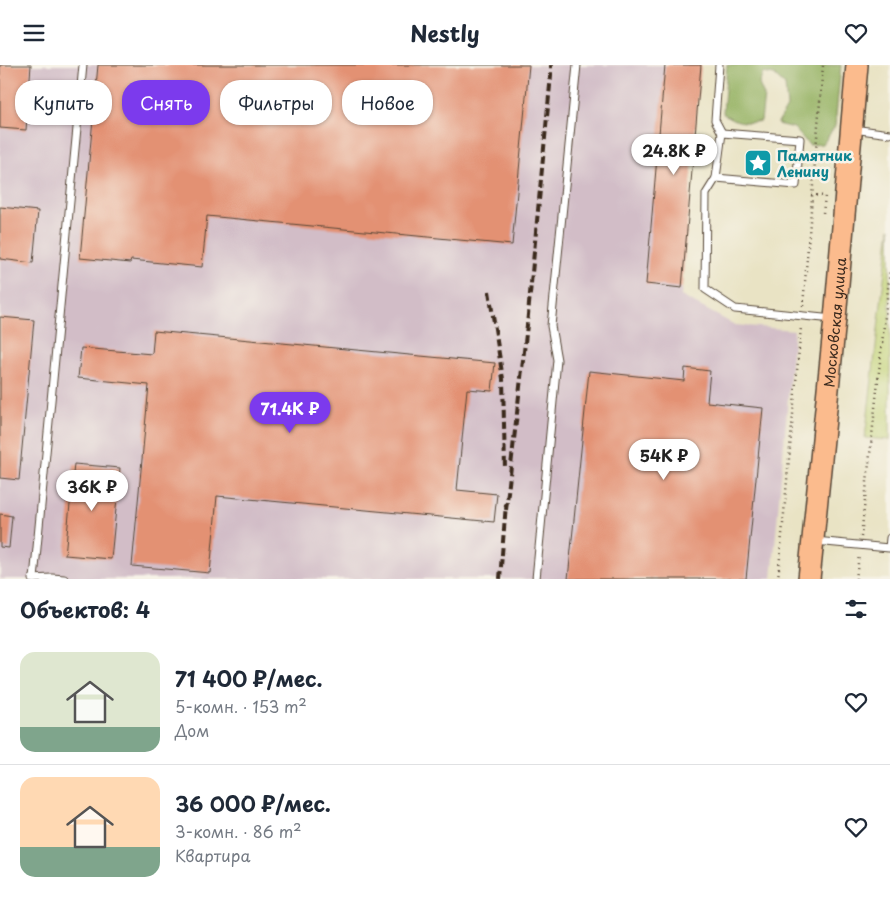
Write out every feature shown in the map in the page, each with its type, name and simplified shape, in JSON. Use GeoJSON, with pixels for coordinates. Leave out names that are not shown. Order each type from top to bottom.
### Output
{"type":"FeatureCollection","features":[{"type":"Feature","properties":{"kind":"main road","name":"Московская улица"},"geometry":{"type":"LineString","coordinates":[[809,579],[835,319],[857,65]]}},
{"type":"Feature","properties":{"kind":"lane"},"geometry":{"type":"LineString","coordinates":[[64,579],[52,577],[33,579],[83,65]]}},
{"type":"Feature","properties":{"kind":"lane"},"geometry":{"type":"LineString","coordinates":[[536,579],[557,360],[551,326],[576,65]]}},
{"type":"Feature","properties":{"kind":"lane"},"geometry":{"type":"LineString","coordinates":[[719,65],[715,120],[722,133],[716,178],[706,194],[705,289],[735,309],[835,319]]}},
{"type":"Feature","properties":{"kind":"lane"},"geometry":{"type":"LineString","coordinates":[[850,129],[890,134]]}},
{"type":"Feature","properties":{"kind":"lane"},"geometry":{"type":"LineString","coordinates":[[716,178],[796,185],[800,139],[722,133]]}},
{"type":"Feature","properties":{"kind":"lane"},"geometry":{"type":"LineString","coordinates":[[812,541],[889,548],[890,538]]}},
{"type":"Feature","properties":{"kind":"path"},"geometry":{"type":"LineString","coordinates":[[778,579],[823,65]]}},
{"type":"Feature","properties":{"kind":"path"},"geometry":{"type":"LineString","coordinates":[[812,195],[825,196],[823,213]]}},
{"type":"Feature","properties":{"kind":"path"},"geometry":{"type":"LineString","coordinates":[[856,579],[890,270]]}},
{"type":"Feature","properties":{"kind":"shaded area"},"geometry":{"type":"Polygon","coordinates":[[[0,65],[701,65],[681,296],[735,325],[794,330],[772,579],[0,579],[0,65]]]}},
{"type":"Feature","properties":{"kind":"green space"},"geometry":{"type":"Polygon","coordinates":[[[727,65],[841,65],[835,126],[823,144],[809,145],[794,128],[777,124],[787,107],[785,85],[774,75],[763,73],[759,84],[764,96],[761,121],[741,121],[723,113],[727,65]]]}},
{"type":"Feature","properties":{"kind":"green space"},"geometry":{"type":"Polygon","coordinates":[[[890,228],[890,440],[865,438],[890,228]]]}},
{"type":"Feature","properties":{"kind":"building"},"geometry":{"type":"Polygon","coordinates":[[[0,65],[31,65],[30,80],[15,80],[15,125],[26,125],[26,130],[0,128],[0,65]]]}},
{"type":"Feature","properties":{"kind":"building"},"geometry":{"type":"Polygon","coordinates":[[[98,65],[529,65],[512,245],[207,216],[202,267],[131,260],[130,263],[80,258],[92,125],[112,125],[112,80],[97,80],[98,65]]]}},
{"type":"Feature","properties":{"kind":"building"},"geometry":{"type":"Polygon","coordinates":[[[665,65],[701,65],[682,288],[646,284],[665,65]]]}},
{"type":"Feature","properties":{"kind":"building"},"geometry":{"type":"Polygon","coordinates":[[[0,207],[38,211],[33,263],[0,259],[0,207]]]}},
{"type":"Feature","properties":{"kind":"building"},"geometry":{"type":"Polygon","coordinates":[[[0,317],[34,320],[19,480],[0,478],[0,317]]]}},
{"type":"Feature","properties":{"kind":"building"},"geometry":{"type":"Polygon","coordinates":[[[154,331],[495,363],[492,391],[467,389],[457,490],[497,494],[494,522],[217,496],[210,573],[132,566],[149,385],[78,378],[81,348],[152,354],[154,331]]]}},
{"type":"Feature","properties":{"kind":"building"},"geometry":{"type":"Polygon","coordinates":[[[685,368],[710,371],[707,402],[763,408],[746,579],[568,579],[589,371],[684,381],[685,368]]]}},
{"type":"Feature","properties":{"kind":"building"},"geometry":{"type":"Polygon","coordinates":[[[74,464],[120,468],[111,559],[65,555],[74,464]]]}},
{"type":"Feature","properties":{"kind":"building"},"geometry":{"type":"Polygon","coordinates":[[[0,514],[12,516],[9,548],[0,547],[0,514]]]}},
{"type":"Feature","properties":{"kind":"railway"},"geometry":{"type":"LineString","coordinates":[[506,510],[527,325],[551,65]]}},
{"type":"Feature","properties":{"kind":"railway"},"geometry":{"type":"LineString","coordinates":[[489,291],[503,379],[505,469]]}},
{"type":"Feature","properties":{"kind":"railway"},"geometry":{"type":"LineString","coordinates":[[500,579],[506,504]]}},
{"type":"Feature","properties":{"kind":"place","name":"Памятник Ленину"},"geometry":{"type":"Point","coordinates":[758,163]}}]}
